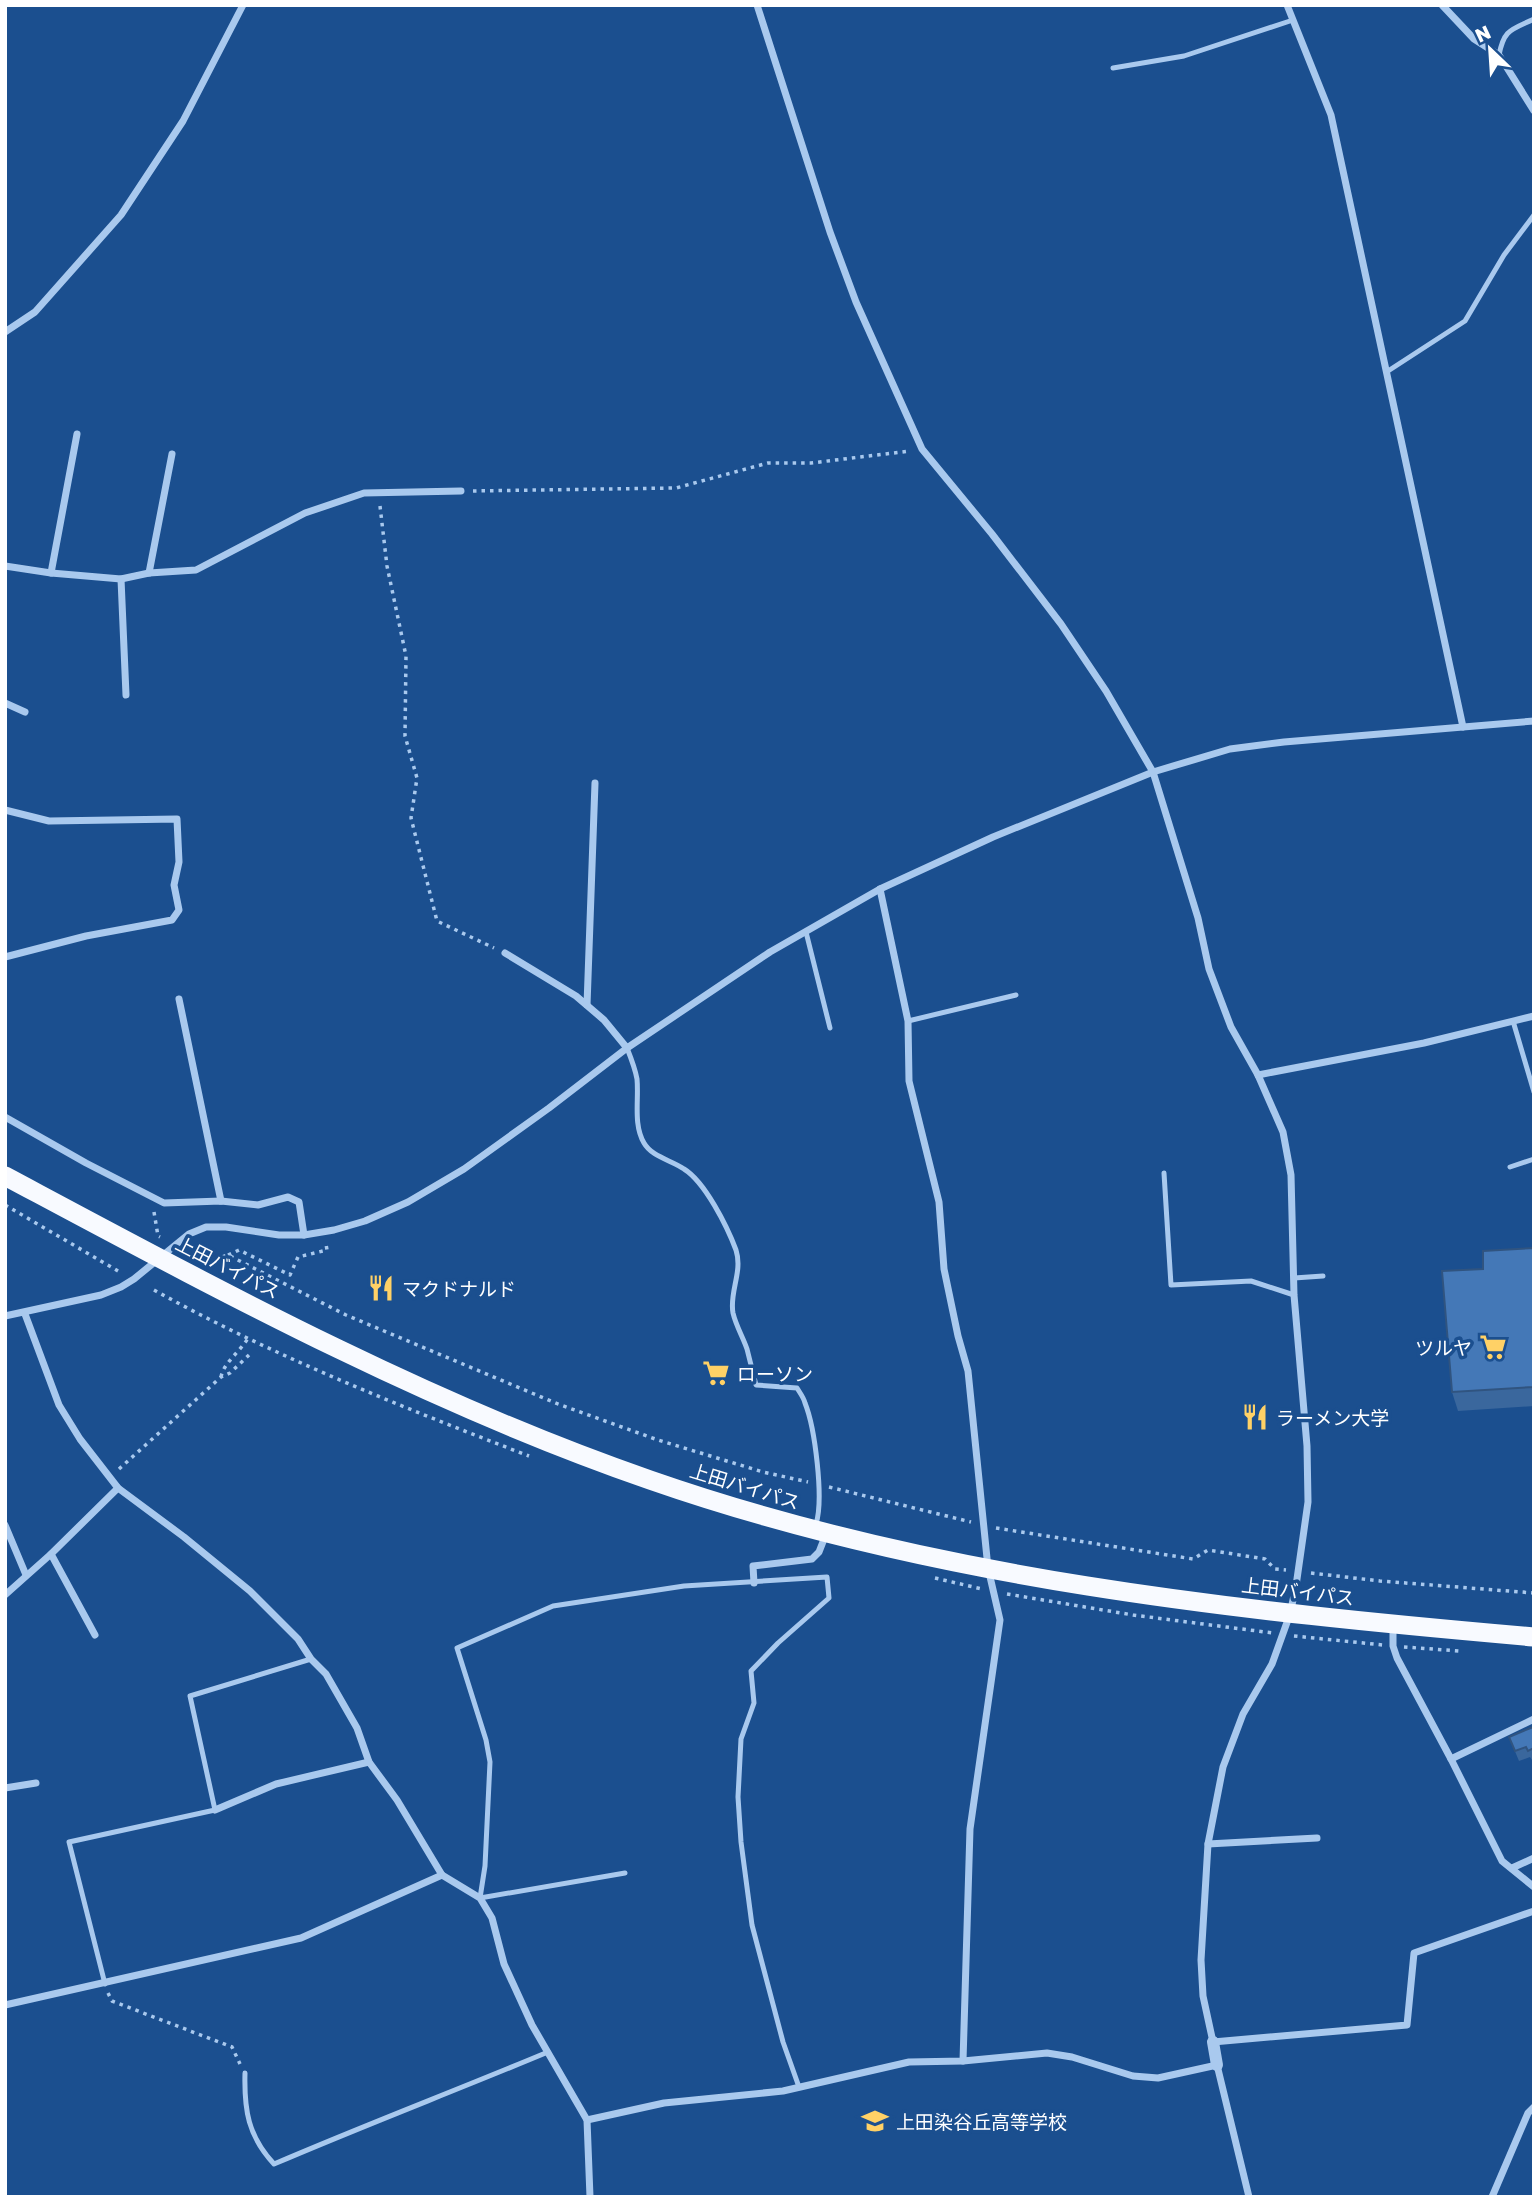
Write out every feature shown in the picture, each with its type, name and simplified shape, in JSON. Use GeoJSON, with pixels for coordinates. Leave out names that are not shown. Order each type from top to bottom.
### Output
{"type":"FeatureCollection","features":[{"type":"Feature","properties":{"kind":"highway","name":"上田バイパス"},"geometry":{"type":"LineString","coordinates":[[5,1176],[159,1258],[406,1382],[488,1418],[652,1481],[820,1532],[988,1568],[1138,1594],[1393,1625],[1534,1636]]}},
{"type":"Feature","properties":{"kind":"street"},"geometry":{"type":"LineString","coordinates":[[5,332],[35,312],[121,215],[183,121],[243,5]]}},
{"type":"Feature","properties":{"kind":"street"},"geometry":{"type":"LineString","coordinates":[[757,5],[834,243],[856,302],[922,449],[1061,624],[1106,691],[1153,772],[1198,918],[1209,969],[1231,1027],[1258,1075],[1283,1132],[1291,1175],[1294,1295],[1307,1446],[1308,1502],[1290,1614],[1272,1664],[1243,1714],[1223,1768],[1208,1844],[1201,1960],[1203,1996],[1249,2197]]}},
{"type":"Feature","properties":{"kind":"street"},"geometry":{"type":"LineString","coordinates":[[1287,5],[1331,115],[1388,371],[1462,727]]}},
{"type":"Feature","properties":{"kind":"street"},"geometry":{"type":"LineString","coordinates":[[1442,5],[1474,39],[1499,55],[1534,111]]}},
{"type":"Feature","properties":{"kind":"street"},"geometry":{"type":"LineString","coordinates":[[51,573],[77,434]]}},
{"type":"Feature","properties":{"kind":"street"},"geometry":{"type":"LineString","coordinates":[[149,573],[172,454]]}},
{"type":"Feature","properties":{"kind":"street"},"geometry":{"type":"LineString","coordinates":[[5,566],[121,579],[149,573],[196,570],[305,513],[363,493],[461,491]]}},
{"type":"Feature","properties":{"kind":"street"},"geometry":{"type":"LineString","coordinates":[[121,579],[126,695]]}},
{"type":"Feature","properties":{"kind":"street"},"geometry":{"type":"LineString","coordinates":[[5,703],[25,712]]}},
{"type":"Feature","properties":{"kind":"street"},"geometry":{"type":"LineString","coordinates":[[5,1317],[101,1295],[121,1287],[190,1234],[206,1227],[304,1235],[365,1221],[424,1194],[528,1123],[627,1048],[770,952],[880,889],[993,837],[1153,772],[1230,749],[1534,721]]}},
{"type":"Feature","properties":{"kind":"street"},"geometry":{"type":"LineString","coordinates":[[587,1005],[595,783]]}},
{"type":"Feature","properties":{"kind":"street"},"geometry":{"type":"LineString","coordinates":[[5,810],[49,821],[177,818],[179,862],[174,885],[179,910],[172,920],[86,936],[5,957]]}},
{"type":"Feature","properties":{"kind":"street"},"geometry":{"type":"LineString","coordinates":[[880,889],[908,1021],[909,1081],[939,1202],[944,1269],[968,1371],[988,1568],[1000,1620],[970,1829],[963,2061]]}},
{"type":"Feature","properties":{"kind":"street"},"geometry":{"type":"LineString","coordinates":[[505,953],[576,996],[604,1020],[627,1048]]}},
{"type":"Feature","properties":{"kind":"street"},"geometry":{"type":"LineString","coordinates":[[179,999],[221,1201]]}},
{"type":"Feature","properties":{"kind":"street"},"geometry":{"type":"LineString","coordinates":[[1258,1075],[1424,1043],[1534,1016]]}},
{"type":"Feature","properties":{"kind":"street"},"geometry":{"type":"LineString","coordinates":[[5,1117],[164,1203],[221,1201],[258,1205],[288,1197],[299,1202],[304,1235]]}},
{"type":"Feature","properties":{"kind":"street"},"geometry":{"type":"LineString","coordinates":[[25,1314],[59,1405],[109,1478],[118,1488],[250,1591],[298,1639],[311,1659],[326,1674],[357,1728],[369,1762],[397,1800],[442,1875],[480,1898],[492,1918],[504,1964],[532,2025],[587,2120],[590,2197]]}},
{"type":"Feature","properties":{"kind":"street"},"geometry":{"type":"LineString","coordinates":[[5,1595],[51,1555],[118,1488]]}},
{"type":"Feature","properties":{"kind":"street"},"geometry":{"type":"LineString","coordinates":[[5,1525],[26,1575]]}},
{"type":"Feature","properties":{"kind":"street"},"geometry":{"type":"LineString","coordinates":[[754,1583],[753,1566],[812,1559],[819,1552],[820,1532]]}},
{"type":"Feature","properties":{"kind":"street"},"geometry":{"type":"LineString","coordinates":[[51,1555],[95,1635]]}},
{"type":"Feature","properties":{"kind":"street"},"geometry":{"type":"LineString","coordinates":[[1393,1625],[1393,1646],[1397,1658],[1502,1861],[1534,1887]]}},
{"type":"Feature","properties":{"kind":"street"},"geometry":{"type":"LineString","coordinates":[[1451,1759],[1534,1719]]}},
{"type":"Feature","properties":{"kind":"street"},"geometry":{"type":"LineString","coordinates":[[215,1810],[276,1784],[369,1762]]}},
{"type":"Feature","properties":{"kind":"street"},"geometry":{"type":"LineString","coordinates":[[5,1788],[36,1783]]}},
{"type":"Feature","properties":{"kind":"street"},"geometry":{"type":"LineString","coordinates":[[1208,1844],[1317,1838]]}},
{"type":"Feature","properties":{"kind":"street"},"geometry":{"type":"LineString","coordinates":[[1512,1868],[1534,1858]]}},
{"type":"Feature","properties":{"kind":"street"},"geometry":{"type":"LineString","coordinates":[[5,2006],[301,1938],[442,1875]]}},
{"type":"Feature","properties":{"kind":"street"},"geometry":{"type":"LineString","coordinates":[[1213,2042],[1407,2025],[1414,1953],[1534,1910]]}},
{"type":"Feature","properties":{"kind":"street"},"geometry":{"type":"LineString","coordinates":[[587,2120],[664,2103],[783,2091],[909,2062],[963,2061],[1047,2053],[1072,2057],[1133,2076],[1158,2078],[1217,2065]]}},
{"type":"Feature","properties":{"kind":"street"},"geometry":{"type":"LineString","coordinates":[[1492,2197],[1528,2113],[1534,2107]]}},
{"type":"Feature","properties":{"kind":"lane"},"geometry":{"type":"LineString","coordinates":[[1499,55],[1502,38],[1534,19]]}},
{"type":"Feature","properties":{"kind":"lane"},"geometry":{"type":"LineString","coordinates":[[1113,68],[1184,56],[1293,20]]}},
{"type":"Feature","properties":{"kind":"lane"},"geometry":{"type":"LineString","coordinates":[[1388,371],[1465,321],[1504,255],[1534,215]]}},
{"type":"Feature","properties":{"kind":"lane"},"geometry":{"type":"LineString","coordinates":[[806,932],[830,1028]]}},
{"type":"Feature","properties":{"kind":"lane"},"geometry":{"type":"LineString","coordinates":[[908,1021],[1016,995]]}},
{"type":"Feature","properties":{"kind":"lane"},"geometry":{"type":"LineString","coordinates":[[1513,1021],[1534,1092]]}},
{"type":"Feature","properties":{"kind":"lane"},"geometry":{"type":"LineString","coordinates":[[627,1048],[637,1081],[640,1136],[646,1147],[696,1179],[715,1207],[736,1250],[739,1262],[734,1314],[756,1385],[797,1388],[805,1401],[812,1429],[820,1532]]}},
{"type":"Feature","properties":{"kind":"lane"},"geometry":{"type":"LineString","coordinates":[[1510,1167],[1534,1159]]}},
{"type":"Feature","properties":{"kind":"lane"},"geometry":{"type":"LineString","coordinates":[[1164,1173],[1171,1285],[1251,1281],[1294,1295]]}},
{"type":"Feature","properties":{"kind":"lane"},"geometry":{"type":"LineString","coordinates":[[1294,1278],[1323,1276]]}},
{"type":"Feature","properties":{"kind":"lane"},"geometry":{"type":"LineString","coordinates":[[625,1873],[480,1898],[485,1866],[490,1762],[486,1740],[457,1648],[553,1606],[684,1586],[827,1577],[829,1598],[751,1671],[754,1703],[741,1739],[738,1797],[752,1925],[783,2042],[799,2087]]}},
{"type":"Feature","properties":{"kind":"lane"},"geometry":{"type":"LineString","coordinates":[[105,1984],[69,1842],[215,1810],[190,1696],[311,1659]]}},
{"type":"Feature","properties":{"kind":"lane"},"geometry":{"type":"LineString","coordinates":[[245,2073],[244,2104],[248,2121],[263,2151],[274,2164],[366,2124],[449,2094],[548,2052]]}},
{"type":"Feature","properties":{"kind":"path"},"geometry":{"type":"LineString","coordinates":[[461,491],[676,488],[768,463],[811,463],[922,449]]}},
{"type":"Feature","properties":{"kind":"path"},"geometry":{"type":"LineString","coordinates":[[379,493],[387,566],[406,656],[405,736],[417,778],[411,818],[437,921],[505,953]]}},
{"type":"Feature","properties":{"kind":"path"},"geometry":{"type":"LineString","coordinates":[[5,1205],[118,1271]]}},
{"type":"Feature","properties":{"kind":"path"},"geometry":{"type":"LineString","coordinates":[[204,1262],[239,1250],[290,1275],[298,1257],[327,1250]]}},
{"type":"Feature","properties":{"kind":"path"},"geometry":{"type":"LineString","coordinates":[[228,1255],[346,1315],[558,1404],[658,1440],[763,1472],[983,1525],[1193,1559],[1208,1550],[1265,1559],[1275,1569],[1380,1581],[1534,1593]]}},
{"type":"Feature","properties":{"kind":"path"},"geometry":{"type":"LineString","coordinates":[[221,1377],[223,1368],[248,1338]]}},
{"type":"Feature","properties":{"kind":"path"},"geometry":{"type":"LineString","coordinates":[[109,1478],[221,1377],[230,1373],[250,1355]]}},
{"type":"Feature","properties":{"kind":"path"},"geometry":{"type":"LineString","coordinates":[[1294,1636],[1470,1652]]}},
{"type":"Feature","properties":{"kind":"path"},"geometry":{"type":"LineString","coordinates":[[105,1984],[112,2001],[232,2046],[245,2073]]}},
{"type":"Feature","properties":{"kind":"building","name":"ツルヤ"},"geometry":{"type":"Polygon","coordinates":[[[1534,1248],[1534,1387],[1452,1392],[1442,1271],[1483,1269],[1483,1251],[1534,1248]]]}},
{"type":"Feature","properties":{"kind":"building"},"geometry":{"type":"Polygon","coordinates":[[[1533,1727],[1534,1748],[1528,1751],[1526,1747],[1515,1751],[1509,1737],[1533,1727]]]}},
{"type":"Feature","properties":{"kind":"place","name":"マクドナルド"},"geometry":{"type":"Point","coordinates":[381,1288]}},
{"type":"Feature","properties":{"kind":"place","name":"ツルヤ"},"geometry":{"type":"Point","coordinates":[1493,1347]}},
{"type":"Feature","properties":{"kind":"place","name":"ローソン"},"geometry":{"type":"Point","coordinates":[716,1373]}},
{"type":"Feature","properties":{"kind":"place","name":"ラーメン大学"},"geometry":{"type":"Point","coordinates":[1255,1417]}},
{"type":"Feature","properties":{"kind":"place","name":"上田染谷丘高等学校"},"geometry":{"type":"Point","coordinates":[875,2121]}}]}
